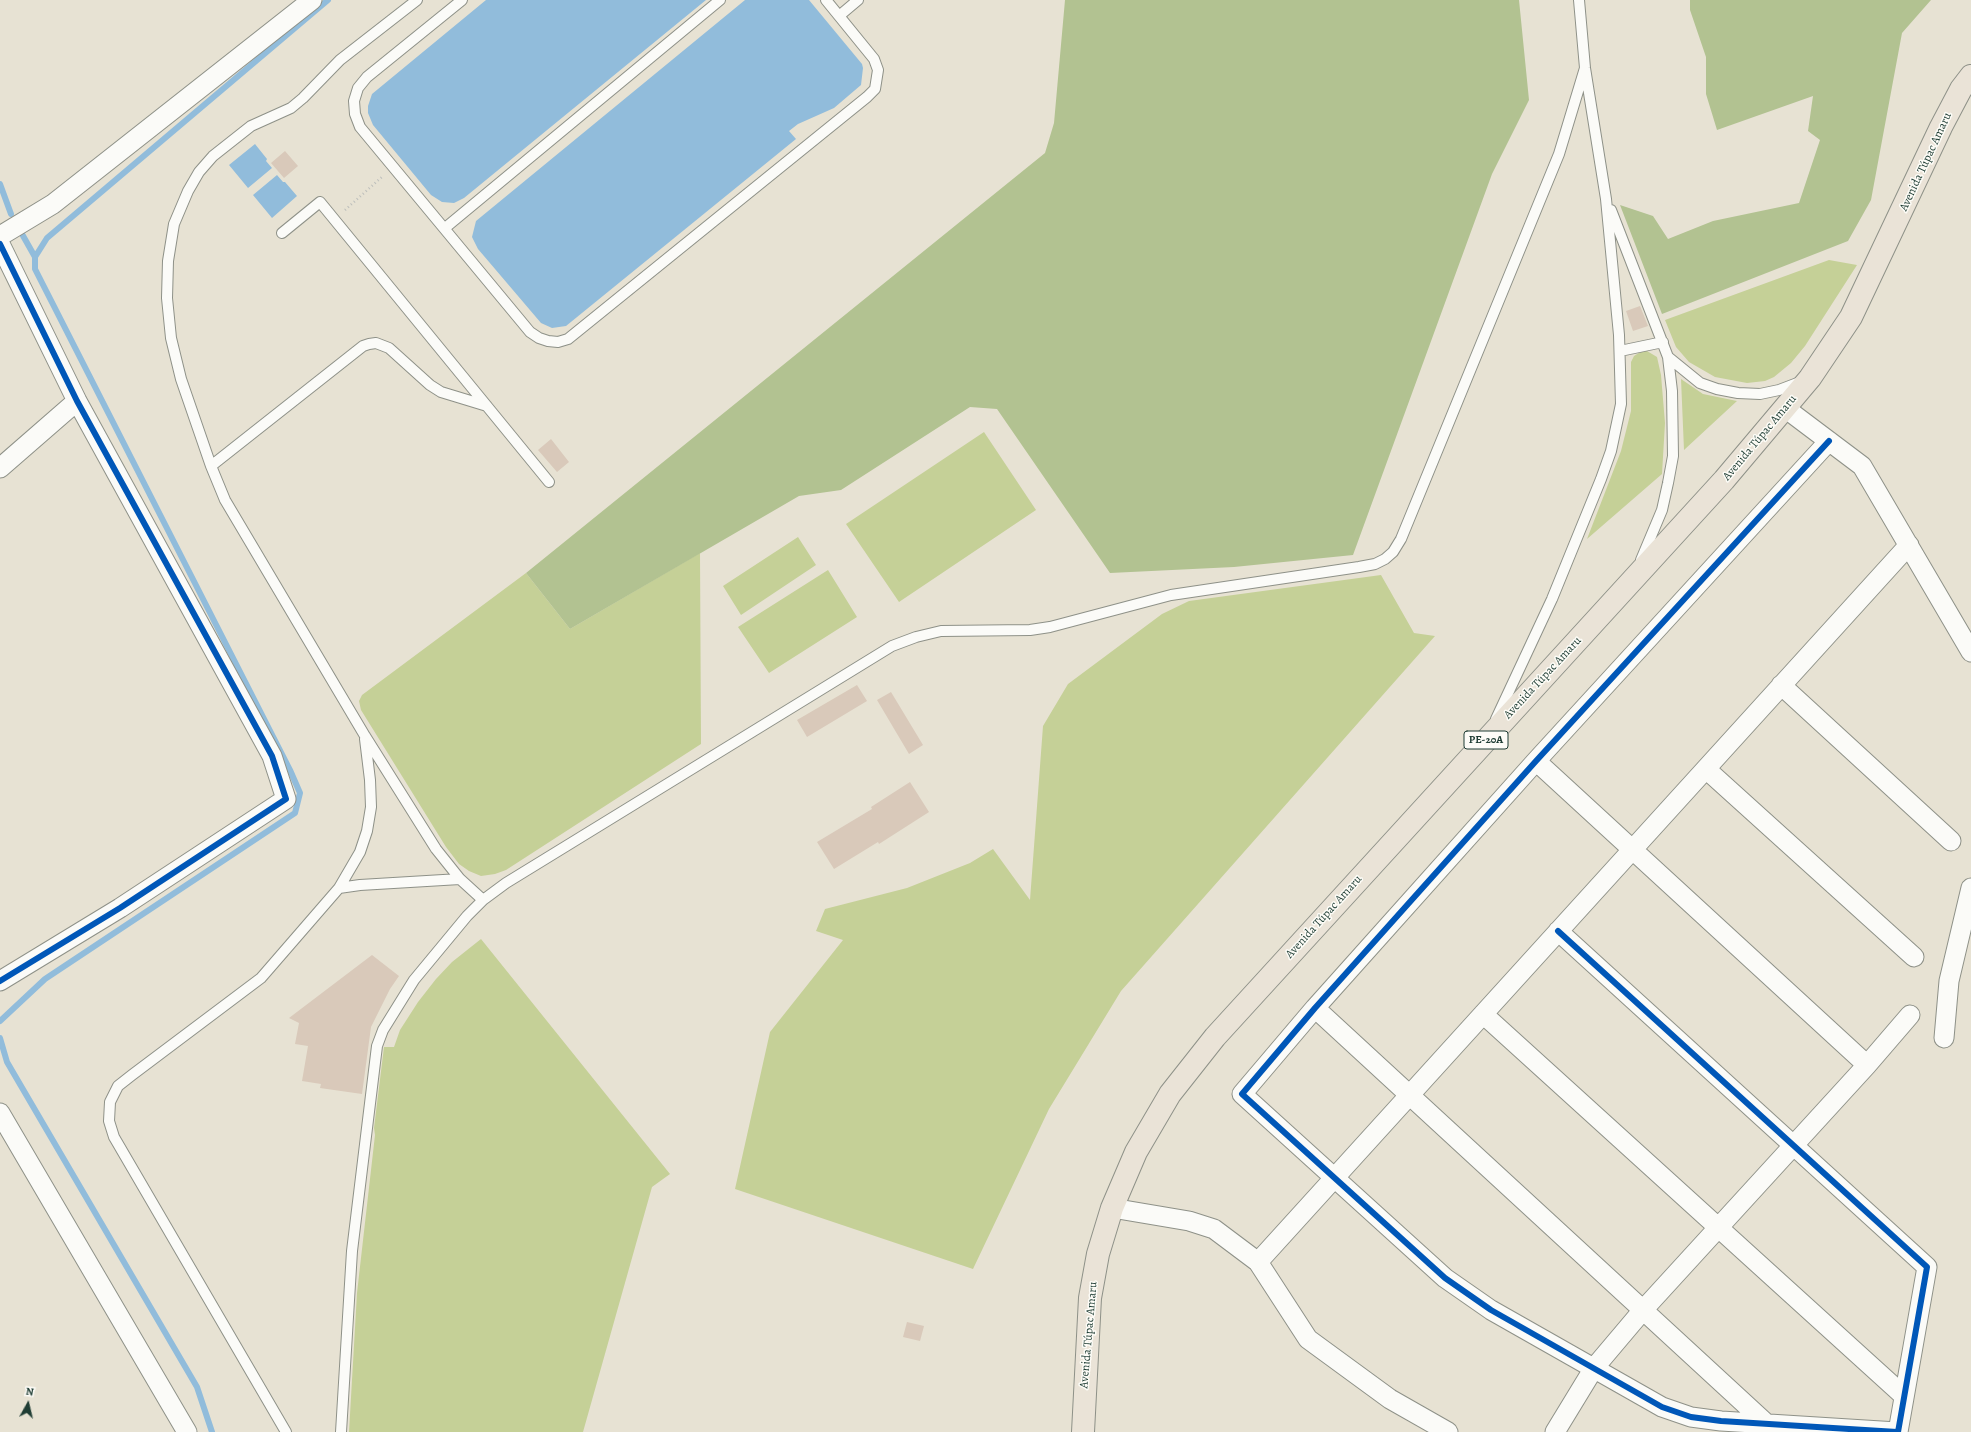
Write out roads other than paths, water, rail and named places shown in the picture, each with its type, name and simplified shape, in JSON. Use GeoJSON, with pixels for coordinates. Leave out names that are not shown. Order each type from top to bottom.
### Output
{"type":"FeatureCollection","features":[{"type":"Feature","properties":{"kind":"highway","name":"Avenida Túpac Amaru"},"geometry":{"type":"LineString","coordinates":[[1083,1432],[1090,1298],[1098,1254],[1112,1208],[1136,1152],[1170,1094],[1215,1036],[1724,480],[1810,378],[1851,316],[1941,127],[1961,90],[1971,76]]}},
{"type":"Feature","properties":{"kind":"street"},"geometry":{"type":"LineString","coordinates":[[0,236],[53,204],[312,0]]}},
{"type":"Feature","properties":{"kind":"street"},"geometry":{"type":"LineString","coordinates":[[0,981],[120,908],[286,799],[272,756],[77,401],[2,252]]}},
{"type":"Feature","properties":{"kind":"street"},"geometry":{"type":"LineString","coordinates":[[0,468],[77,401]]}},
{"type":"Feature","properties":{"kind":"street"},"geometry":{"type":"LineString","coordinates":[[1785,408],[1862,466],[1971,652]]}},
{"type":"Feature","properties":{"kind":"street"},"geometry":{"type":"LineString","coordinates":[[1558,931],[1926,1267],[1897,1432],[1771,1428],[1690,1417],[1662,1407],[1491,1310],[1445,1278],[1242,1094],[1315,1008],[1536,761],[1829,441]]}},
{"type":"Feature","properties":{"kind":"street"},"geometry":{"type":"LineString","coordinates":[[1258,1262],[1909,545]]}},
{"type":"Feature","properties":{"kind":"street"},"geometry":{"type":"LineString","coordinates":[[1781,685],[1951,841]]}},
{"type":"Feature","properties":{"kind":"street"},"geometry":{"type":"LineString","coordinates":[[1536,761],[1867,1065]]}},
{"type":"Feature","properties":{"kind":"street"},"geometry":{"type":"LineString","coordinates":[[1706,769],[1914,957]]}},
{"type":"Feature","properties":{"kind":"street"},"geometry":{"type":"LineString","coordinates":[[1944,1038],[1949,981],[1971,888]]}},
{"type":"Feature","properties":{"kind":"street"},"geometry":{"type":"LineString","coordinates":[[1315,1008],[1771,1428]]}},
{"type":"Feature","properties":{"kind":"street"},"geometry":{"type":"LineString","coordinates":[[1483,1014],[1904,1396]]}},
{"type":"Feature","properties":{"kind":"street"},"geometry":{"type":"LineString","coordinates":[[1555,1432],[1594,1368],[1643,1310],[1910,1016]]}},
{"type":"Feature","properties":{"kind":"street"},"geometry":{"type":"LineString","coordinates":[[0,1113],[187,1432]]}},
{"type":"Feature","properties":{"kind":"street"},"geometry":{"type":"LineString","coordinates":[[1112,1208],[1189,1221],[1214,1229],[1258,1262],[1308,1340],[1390,1399],[1448,1432]]}},
{"type":"Feature","properties":{"kind":"lane"},"geometry":{"type":"LineString","coordinates":[[417,0],[340,60],[303,98],[291,108],[251,126],[213,156],[199,172],[188,191],[174,224],[168,261],[167,298],[171,338],[181,379],[211,466],[225,500],[365,736],[436,849],[460,879],[483,900]]}},
{"type":"Feature","properties":{"kind":"lane"},"geometry":{"type":"LineString","coordinates":[[462,0],[367,77],[358,88],[354,101],[355,114],[360,127],[530,332],[539,338],[558,342],[568,339],[867,98],[874,88],[878,70],[874,59],[826,0]]}},
{"type":"Feature","properties":{"kind":"lane"},"geometry":{"type":"LineString","coordinates":[[445,228],[720,0]]}},
{"type":"Feature","properties":{"kind":"lane"},"geometry":{"type":"LineString","coordinates":[[839,16],[858,0]]}},
{"type":"Feature","properties":{"kind":"lane"},"geometry":{"type":"LineString","coordinates":[[1486,740],[1552,599],[1611,451],[1621,404],[1620,351],[1606,199],[1584,68],[1579,0]]}},
{"type":"Feature","properties":{"kind":"lane"},"geometry":{"type":"LineString","coordinates":[[341,1432],[352,1251],[377,1046],[383,1030],[414,980],[483,900],[506,883],[892,646],[916,637],[941,631],[1037,629],[1171,595],[1359,568],[1375,564],[1385,559],[1393,552],[1400,539],[1559,154],[1584,68]]}},
{"type":"Feature","properties":{"kind":"lane"},"geometry":{"type":"LineString","coordinates":[[1606,199],[1668,357],[1674,428],[1673,456],[1662,510],[1650,541],[1628,585]]}},
{"type":"Feature","properties":{"kind":"lane"},"geometry":{"type":"LineString","coordinates":[[282,233],[320,202],[549,482]]}},
{"type":"Feature","properties":{"kind":"lane"},"geometry":{"type":"LineString","coordinates":[[1620,351],[1663,342]]}},
{"type":"Feature","properties":{"kind":"lane"},"geometry":{"type":"LineString","coordinates":[[211,466],[363,346],[369,344],[376,343],[389,348],[430,385],[440,392],[487,406]]}},
{"type":"Feature","properties":{"kind":"lane"},"geometry":{"type":"LineString","coordinates":[[1668,357],[1700,383],[1717,389],[1738,393],[1760,394],[1778,390],[1810,378]]}},
{"type":"Feature","properties":{"kind":"lane"},"geometry":{"type":"LineString","coordinates":[[286,1432],[114,1137],[109,1121],[110,1102],[118,1086],[261,978],[339,888],[360,852],[367,831],[371,800],[365,736]]}},
{"type":"Feature","properties":{"kind":"lane"},"geometry":{"type":"LineString","coordinates":[[339,888],[360,885],[460,879]]}},
{"type":"Feature","properties":{"kind":"water"},"geometry":{"type":"Polygon","coordinates":[[[486,0],[706,0],[464,198],[454,203],[442,202],[431,195],[373,125],[368,113],[368,106],[372,94],[486,0]]]}},
{"type":"Feature","properties":{"kind":"water"},"geometry":{"type":"Polygon","coordinates":[[[745,0],[809,0],[862,64],[861,85],[834,108],[798,124],[789,131],[796,139],[566,326],[552,328],[541,323],[478,249],[472,237],[476,221],[745,0]]]}},
{"type":"Feature","properties":{"kind":"water"},"geometry":{"type":"Polygon","coordinates":[[[255,144],[272,168],[248,188],[229,165],[255,144]]]}},
{"type":"Feature","properties":{"kind":"water"},"geometry":{"type":"Polygon","coordinates":[[[277,175],[297,196],[272,218],[253,195],[277,175]]]}},
{"type":"Feature","properties":{"kind":"waterway"},"geometry":{"type":"LineString","coordinates":[[0,1021],[45,979],[295,813],[300,793],[290,770],[35,269],[35,257],[47,238],[328,0]]}},
{"type":"Feature","properties":{"kind":"waterway"},"geometry":{"type":"LineString","coordinates":[[0,184],[11,214]]}},
{"type":"Feature","properties":{"kind":"waterway"},"geometry":{"type":"LineString","coordinates":[[22,234],[35,257]]}},
{"type":"Feature","properties":{"kind":"waterway"},"geometry":{"type":"LineString","coordinates":[[0,1038],[7,1062],[197,1387],[212,1432]]}}]}
